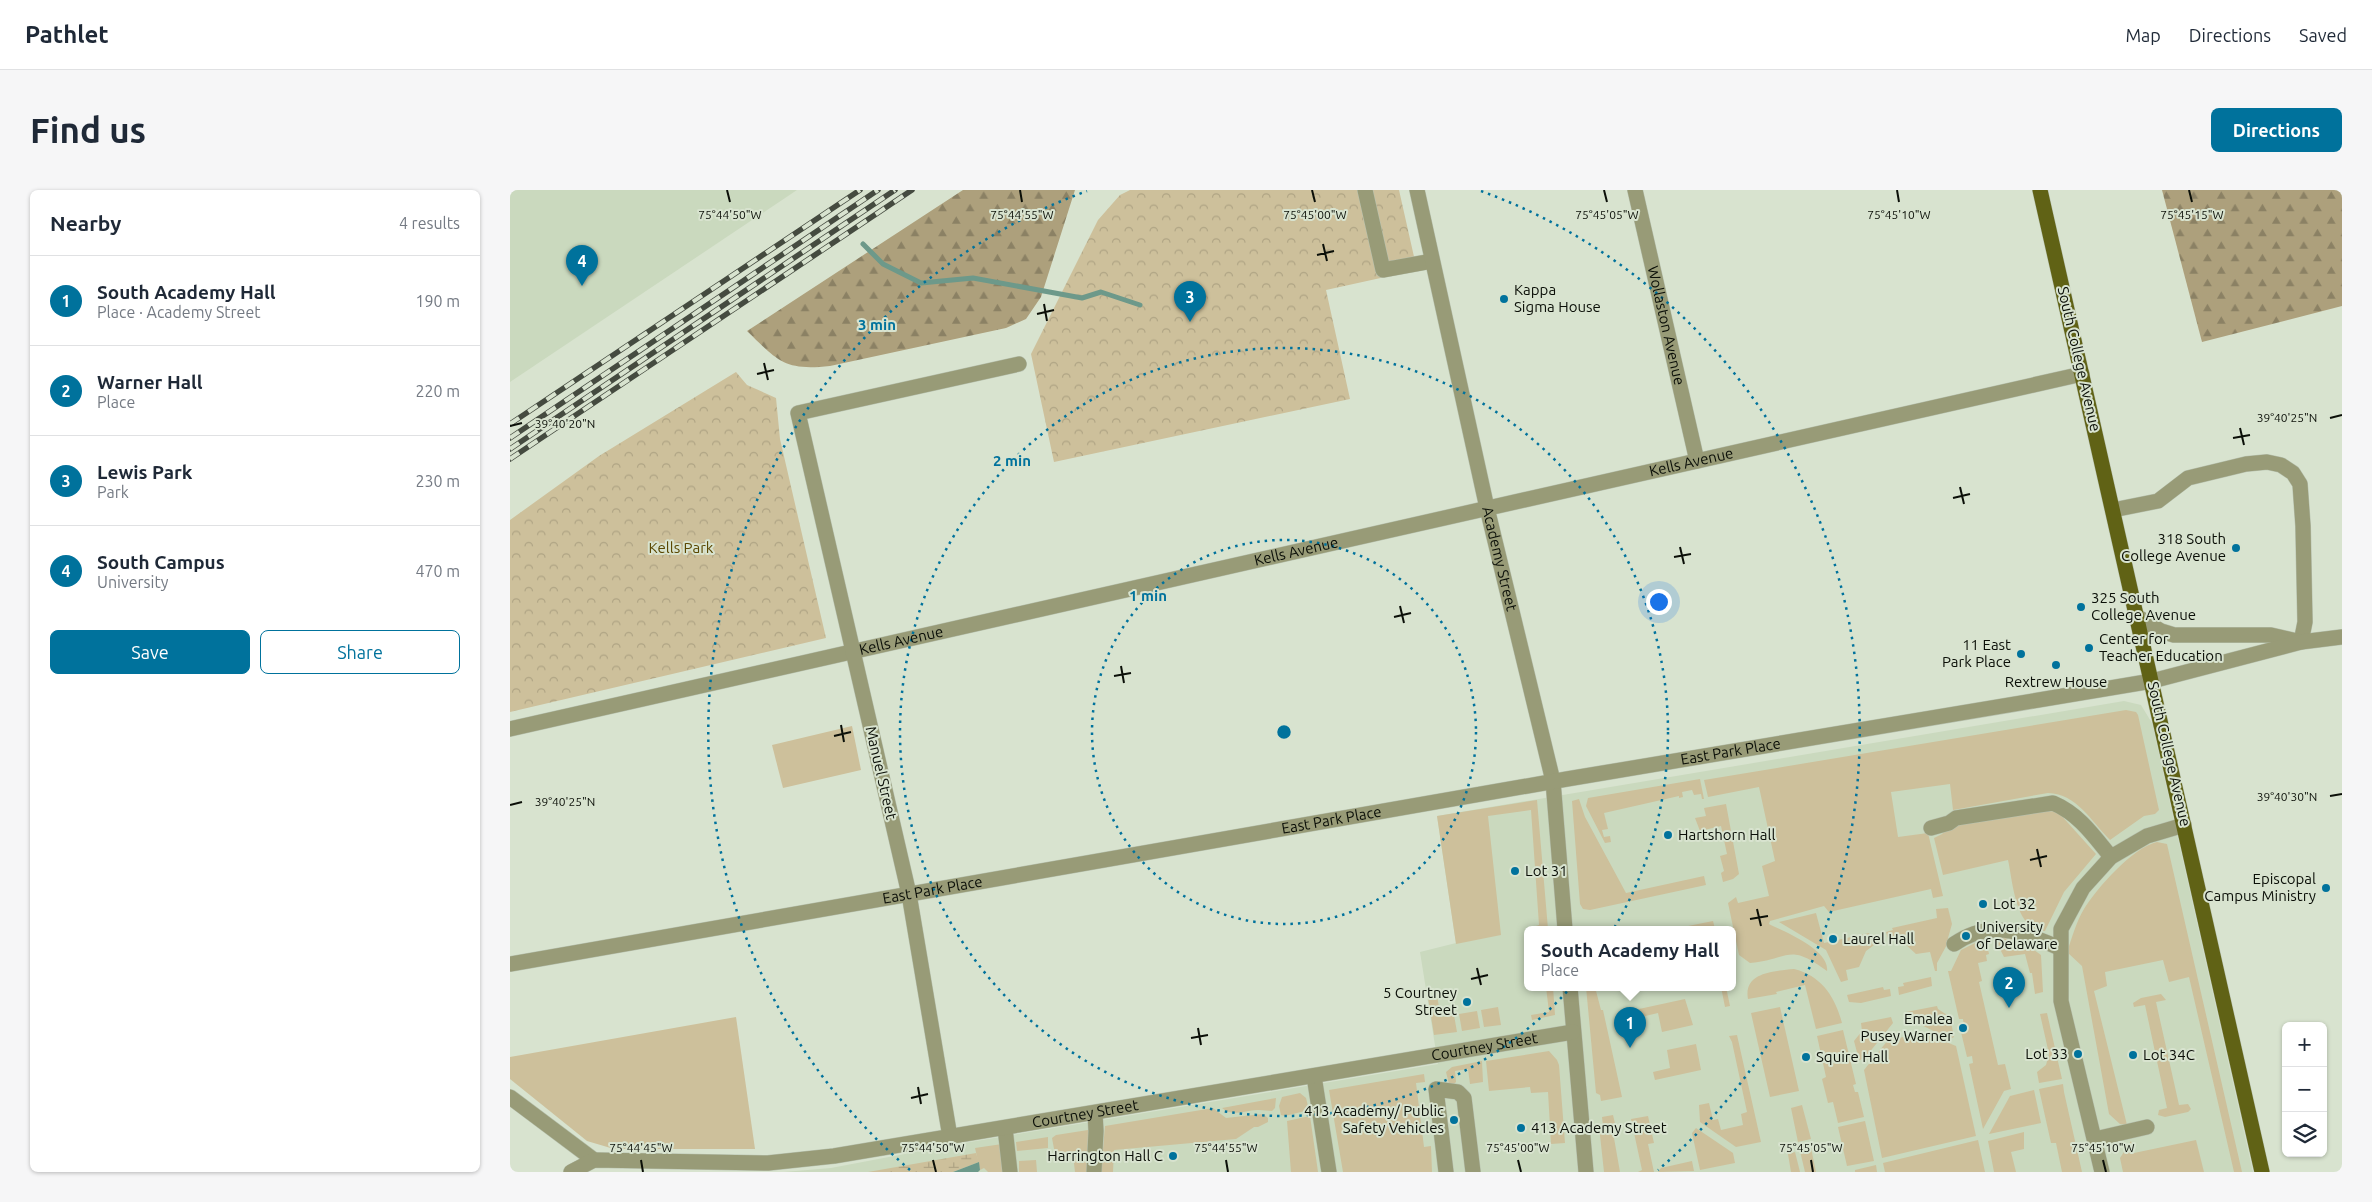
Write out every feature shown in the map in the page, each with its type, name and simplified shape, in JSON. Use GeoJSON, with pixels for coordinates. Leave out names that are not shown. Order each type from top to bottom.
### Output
{"type":"FeatureCollection","features":[{"type":"Feature","properties":{"kind":"main road","name":"South College Avenue"},"geometry":{"type":"LineString","coordinates":[[2040,190],[2262,1172]]}},
{"type":"Feature","properties":{"kind":"street"},"geometry":{"type":"LineString","coordinates":[[1365,190],[1383,270],[1432,261]]}},
{"type":"Feature","properties":{"kind":"street","name":"Academy Street"},"geometry":{"type":"LineString","coordinates":[[1417,190],[1487,508],[1553,782],[1565,926]]}},
{"type":"Feature","properties":{"kind":"street","name":"Wollaston Avenue"},"geometry":{"type":"LineString","coordinates":[[1635,190],[1697,461]]}},
{"type":"Feature","properties":{"kind":"street","name":"Manuel Street"},"geometry":{"type":"LineString","coordinates":[[950,1136],[909,894],[798,413],[1019,364]]}},
{"type":"Feature","properties":{"kind":"street","name":"Kells Avenue"},"geometry":{"type":"LineString","coordinates":[[510,729],[2082,374]]}},
{"type":"Feature","properties":{"kind":"street"},"geometry":{"type":"LineString","coordinates":[[2113,510],[2158,500],[2188,478],[2246,464],[2267,462],[2281,465],[2293,473],[2300,484],[2305,622],[2301,642]]}},
{"type":"Feature","properties":{"kind":"street"},"geometry":{"type":"LineString","coordinates":[[2138,617],[2161,631],[2174,635],[2271,635],[2301,642],[2342,637]]}},
{"type":"Feature","properties":{"kind":"street","name":"East Park Place"},"geometry":{"type":"LineString","coordinates":[[510,964],[1553,782],[2152,681],[2301,642]]}},
{"type":"Feature","properties":{"kind":"street"},"geometry":{"type":"LineString","coordinates":[[1931,828],[1949,823],[1956,818],[2053,803],[2067,809],[2076,817],[2110,857]]}},
{"type":"Feature","properties":{"kind":"street"},"geometry":{"type":"LineString","coordinates":[[2102,1172],[2061,1001],[2061,929],[2083,888],[2110,857],[2147,836],[2184,825]]}},
{"type":"Feature","properties":{"kind":"street"},"geometry":{"type":"LineString","coordinates":[[1954,944],[1964,937],[1994,928],[2019,932],[2060,948]]}},
{"type":"Feature","properties":{"kind":"street"},"geometry":{"type":"LineString","coordinates":[[1570,991],[1586,1172]]}},
{"type":"Feature","properties":{"kind":"street","name":"Courtney Street"},"geometry":{"type":"LineString","coordinates":[[594,1160],[786,1162],[1005,1128],[1573,1032]]}},
{"type":"Feature","properties":{"kind":"street"},"geometry":{"type":"LineString","coordinates":[[1314,1076],[1330,1172]]}},
{"type":"Feature","properties":{"kind":"street"},"geometry":{"type":"LineString","coordinates":[[1446,1172],[1436,1088],[1458,1092],[1464,1098],[1473,1172]]}},
{"type":"Feature","properties":{"kind":"street"},"geometry":{"type":"LineString","coordinates":[[510,1097],[594,1160],[571,1172]]}},
{"type":"Feature","properties":{"kind":"street"},"geometry":{"type":"LineString","coordinates":[[1094,1172],[1095,1113]]}},
{"type":"Feature","properties":{"kind":"street"},"geometry":{"type":"LineString","coordinates":[[2095,1139],[2147,1127]]}},
{"type":"Feature","properties":{"kind":"street"},"geometry":{"type":"LineString","coordinates":[[1005,1128],[1010,1172]]}},
{"type":"Feature","properties":{"kind":"shaded area"},"geometry":{"type":"Polygon","coordinates":[[[510,190],[797,190],[510,382],[510,190]]]}},
{"type":"Feature","properties":{"kind":"shaded area","name":"University of Delaware"},"geometry":{"type":"Polygon","coordinates":[[[2124,701],[2141,705],[2152,723],[2253,1172],[784,1172],[831,1168],[952,1145],[1438,1064],[1420,952],[1456,943],[1437,816],[2124,701]]]}},
{"type":"Feature","properties":{"kind":"green space"},"geometry":{"type":"Polygon","coordinates":[[[963,190],[1075,190],[1041,297],[1026,319],[1006,328],[830,366],[814,367],[802,367],[783,362],[747,331],[963,190]]]}},
{"type":"Feature","properties":{"kind":"green space"},"geometry":{"type":"Polygon","coordinates":[[[1130,190],[1399,190],[1417,270],[1326,290],[1350,399],[1054,462],[1031,354],[1098,220],[1120,195],[1130,190]]]}},
{"type":"Feature","properties":{"kind":"green space"},"geometry":{"type":"Polygon","coordinates":[[[2162,190],[2342,190],[2342,306],[2202,342],[2162,190]]]}},
{"type":"Feature","properties":{"kind":"green space","name":"Kells Park"},"geometry":{"type":"Polygon","coordinates":[[[736,372],[747,385],[776,398],[780,439],[826,638],[510,712],[510,520],[599,456],[736,372]]]}},
{"type":"Feature","properties":{"kind":"green space"},"geometry":{"type":"Polygon","coordinates":[[[2126,710],[2136,712],[2138,715],[2159,810],[2155,814],[2144,816],[2110,840],[2075,803],[2058,795],[2048,793],[1953,810],[1950,784],[1891,792],[1898,837],[1928,833],[1943,896],[1933,898],[1931,889],[1829,912],[1824,906],[1770,921],[1769,924],[1814,949],[1826,963],[1827,971],[1814,962],[1796,955],[1750,963],[1739,955],[1736,941],[1736,926],[1733,926],[1728,903],[1736,897],[1738,903],[1769,896],[1762,866],[1775,861],[1759,787],[1708,797],[1704,780],[2126,710]]]}},
{"type":"Feature","properties":{"kind":"green space"},"geometry":{"type":"Polygon","coordinates":[[[852,726],[861,770],[783,788],[772,745],[852,726]]]}},
{"type":"Feature","properties":{"kind":"green space"},"geometry":{"type":"Polygon","coordinates":[[[1700,779],[1704,799],[1702,799],[1701,794],[1694,795],[1692,790],[1682,792],[1683,797],[1679,798],[1679,796],[1604,813],[1608,829],[1602,830],[1604,837],[1610,836],[1611,842],[1605,843],[1586,806],[1588,798],[1700,779]]]}},
{"type":"Feature","properties":{"kind":"green space"},"geometry":{"type":"Polygon","coordinates":[[[1579,799],[1585,817],[1626,893],[1704,876],[1706,885],[1590,910],[1583,909],[1580,904],[1572,801],[1579,799]]]}},
{"type":"Feature","properties":{"kind":"green space"},"geometry":{"type":"Polygon","coordinates":[[[1537,800],[1548,926],[1536,926],[1539,925],[1531,810],[1488,816],[1501,935],[1456,944],[1437,816],[1537,800]]]}},
{"type":"Feature","properties":{"kind":"green space"},"geometry":{"type":"Polygon","coordinates":[[[1726,804],[1739,874],[1733,879],[1723,882],[1721,873],[1724,871],[1720,856],[1727,854],[1721,826],[1700,831],[1695,818],[1706,816],[1704,808],[1726,804]]]}},
{"type":"Feature","properties":{"kind":"green space"},"geometry":{"type":"Polygon","coordinates":[[[2048,809],[2059,813],[2096,854],[2064,892],[2045,931],[2035,929],[2027,923],[2021,914],[2014,892],[2008,860],[1943,875],[1934,838],[1942,834],[1954,822],[2048,809]]]}},
{"type":"Feature","properties":{"kind":"green space"},"geometry":{"type":"Polygon","coordinates":[[[2157,842],[2167,844],[2242,1172],[2234,1172],[2189,977],[2169,982],[2163,960],[2105,972],[2107,986],[2094,991],[2127,1125],[2120,1124],[2109,1114],[2082,966],[2067,952],[2081,914],[2106,880],[2126,860],[2147,846],[2157,842]]]}},
{"type":"Feature","properties":{"kind":"green space"},"geometry":{"type":"Polygon","coordinates":[[[1948,908],[1952,924],[1948,938],[1950,939],[1937,963],[1937,971],[1935,971],[1930,952],[1916,954],[1904,943],[1888,939],[1886,932],[1893,930],[1892,928],[1937,918],[1936,909],[1948,908]]]}},
{"type":"Feature","properties":{"kind":"green space"},"geometry":{"type":"Polygon","coordinates":[[[1816,913],[1824,943],[1869,933],[1870,936],[1877,934],[1878,942],[1866,951],[1859,967],[1846,970],[1848,980],[1841,982],[1826,950],[1779,922],[1816,913]]]}},
{"type":"Feature","properties":{"kind":"green space"},"geometry":{"type":"Polygon","coordinates":[[[1713,921],[1714,926],[1688,926],[1713,921]]]}},
{"type":"Feature","properties":{"kind":"green space"},"geometry":{"type":"Polygon","coordinates":[[[1999,936],[2020,940],[2041,955],[2043,992],[2035,994],[2032,973],[2030,973],[2025,954],[2004,957],[1994,937],[1999,936]]]}},
{"type":"Feature","properties":{"kind":"green space"},"geometry":{"type":"Polygon","coordinates":[[[1983,939],[1986,940],[1989,954],[1986,955],[1987,961],[1978,963],[1982,981],[1979,982],[1998,1065],[2005,1064],[2011,1089],[2004,1091],[1983,1129],[1969,1064],[1973,1063],[1972,1056],[1967,1057],[1960,1028],[1964,1027],[1963,1019],[1959,1019],[1948,971],[1951,971],[1961,950],[1983,939]]]}},
{"type":"Feature","properties":{"kind":"green space"},"geometry":{"type":"Polygon","coordinates":[[[1794,969],[1804,972],[1820,982],[1831,996],[1842,1023],[1816,1029],[1805,985],[1776,992],[1777,994],[1748,999],[1750,983],[1755,978],[1770,972],[1794,969]]]}},
{"type":"Feature","properties":{"kind":"green space"},"geometry":{"type":"Polygon","coordinates":[[[1931,977],[1932,986],[1899,995],[1898,987],[1904,986],[1903,983],[1931,977]]]}},
{"type":"Feature","properties":{"kind":"green space"},"geometry":{"type":"Polygon","coordinates":[[[1883,987],[1884,990],[1890,989],[1891,996],[1861,1003],[1849,1002],[1847,995],[1883,987]]]}},
{"type":"Feature","properties":{"kind":"green space"},"geometry":{"type":"Polygon","coordinates":[[[1546,991],[1553,991],[1555,1015],[1532,1020],[1531,1015],[1549,1012],[1546,991]]]}},
{"type":"Feature","properties":{"kind":"green space"},"geometry":{"type":"Polygon","coordinates":[[[1586,991],[1596,991],[1601,1010],[1603,1010],[1622,1097],[1601,1101],[1600,1095],[1596,1093],[1586,991]]]}},
{"type":"Feature","properties":{"kind":"green space"},"geometry":{"type":"Polygon","coordinates":[[[1722,991],[1727,991],[1730,1006],[1725,1007],[1722,991]]]}},
{"type":"Feature","properties":{"kind":"green space"},"geometry":{"type":"Polygon","coordinates":[[[2161,994],[2166,1000],[2156,1002],[2179,1105],[2188,1104],[2191,1109],[2188,1112],[2165,1117],[2158,1115],[2159,1110],[2167,1108],[2145,1005],[2134,1007],[2133,1003],[2141,998],[2161,994]]]}},
{"type":"Feature","properties":{"kind":"green space"},"geometry":{"type":"Polygon","coordinates":[[[1437,996],[1441,1017],[1454,1015],[1457,1032],[1434,1035],[1428,998],[1437,996]]]}},
{"type":"Feature","properties":{"kind":"green space"},"geometry":{"type":"Polygon","coordinates":[[[1685,999],[1693,1025],[1662,1032],[1658,1013],[1641,1017],[1639,1009],[1685,999]]]}},
{"type":"Feature","properties":{"kind":"green space"},"geometry":{"type":"Polygon","coordinates":[[[1937,1006],[1938,1009],[1950,1017],[1954,1037],[1950,1039],[1907,1018],[1906,1012],[1937,1006]]]}},
{"type":"Feature","properties":{"kind":"green space"},"geometry":{"type":"Polygon","coordinates":[[[1498,1007],[1501,1025],[1484,1027],[1481,1010],[1498,1007]]]}},
{"type":"Feature","properties":{"kind":"green space"},"geometry":{"type":"Polygon","coordinates":[[[1780,1007],[1799,1091],[1770,1097],[1751,1013],[1780,1007]]]}},
{"type":"Feature","properties":{"kind":"green space"},"geometry":{"type":"Polygon","coordinates":[[[1477,1011],[1480,1028],[1462,1031],[1459,1014],[1477,1011]]]}},
{"type":"Feature","properties":{"kind":"green space"},"geometry":{"type":"Polygon","coordinates":[[[2047,1013],[2062,1079],[2039,1083],[2037,1072],[2046,1065],[2049,1054],[2040,1014],[2047,1013]]]}},
{"type":"Feature","properties":{"kind":"green space"},"geometry":{"type":"Polygon","coordinates":[[[736,1017],[755,1149],[614,1149],[587,1141],[510,1079],[510,1057],[736,1017]]]}},
{"type":"Feature","properties":{"kind":"green space"},"geometry":{"type":"Polygon","coordinates":[[[1891,1017],[1893,1023],[1864,1059],[1859,1060],[1854,1041],[1862,1031],[1861,1023],[1891,1017]]]}},
{"type":"Feature","properties":{"kind":"green space"},"geometry":{"type":"Polygon","coordinates":[[[1843,1030],[1856,1084],[1853,1085],[1855,1092],[1858,1092],[1864,1117],[1838,1123],[1833,1102],[1828,1103],[1822,1079],[1826,1077],[1817,1036],[1843,1030]]]}},
{"type":"Feature","properties":{"kind":"green space"},"geometry":{"type":"Polygon","coordinates":[[[1924,1033],[1956,1046],[1976,1136],[1882,1158],[1864,1070],[1888,1040],[1924,1033]]]}},
{"type":"Feature","properties":{"kind":"green space"},"geometry":{"type":"Polygon","coordinates":[[[1737,1035],[1761,1142],[1736,1147],[1700,1122],[1699,1105],[1709,1103],[1713,1120],[1718,1119],[1721,1130],[1743,1125],[1741,1114],[1747,1112],[1732,1042],[1729,1036],[1737,1035]]]}},
{"type":"Feature","properties":{"kind":"green space"},"geometry":{"type":"Polygon","coordinates":[[[1696,1044],[1701,1070],[1655,1080],[1653,1072],[1670,1068],[1667,1050],[1696,1044]]]}},
{"type":"Feature","properties":{"kind":"green space"},"geometry":{"type":"Polygon","coordinates":[[[1549,1051],[1559,1065],[1565,1143],[1551,1144],[1548,1092],[1531,1093],[1530,1087],[1489,1091],[1486,1061],[1549,1051]]]}},
{"type":"Feature","properties":{"kind":"green space"},"geometry":{"type":"Polygon","coordinates":[[[1482,1061],[1483,1082],[1470,1084],[1468,1069],[1455,1071],[1456,1082],[1449,1084],[1446,1072],[1452,1067],[1482,1061]]]}},
{"type":"Feature","properties":{"kind":"green space"},"geometry":{"type":"Polygon","coordinates":[[[1424,1074],[1425,1082],[1416,1083],[1424,1147],[1431,1146],[1432,1172],[1343,1172],[1329,1090],[1424,1074]]]}},
{"type":"Feature","properties":{"kind":"green space"},"geometry":{"type":"Polygon","coordinates":[[[2063,1084],[2082,1172],[2062,1172],[2056,1143],[2051,1143],[2039,1089],[2063,1084]]]}},
{"type":"Feature","properties":{"kind":"green space"},"geometry":{"type":"Polygon","coordinates":[[[2034,1090],[2041,1123],[1989,1134],[2010,1096],[2034,1090]]]}},
{"type":"Feature","properties":{"kind":"green space"},"geometry":{"type":"Polygon","coordinates":[[[1300,1093],[1306,1098],[1309,1110],[1285,1116],[1281,1115],[1279,1106],[1282,1097],[1300,1093]]]}},
{"type":"Feature","properties":{"kind":"green space"},"geometry":{"type":"Polygon","coordinates":[[[1276,1098],[1275,1108],[1272,1111],[1254,1110],[1235,1113],[1222,1108],[1276,1098]]]}},
{"type":"Feature","properties":{"kind":"green space"},"geometry":{"type":"Polygon","coordinates":[[[1802,1105],[1811,1139],[1798,1142],[1791,1108],[1802,1105]]]}},
{"type":"Feature","properties":{"kind":"green space"},"geometry":{"type":"Polygon","coordinates":[[[1213,1108],[1226,1118],[1263,1114],[1268,1118],[1268,1122],[1254,1127],[1236,1139],[1114,1150],[1113,1172],[1101,1172],[1105,1126],[1213,1108]]]}},
{"type":"Feature","properties":{"kind":"green space"},"geometry":{"type":"Polygon","coordinates":[[[1613,1115],[1618,1136],[1614,1138],[1620,1172],[1604,1172],[1599,1126],[1603,1126],[1602,1117],[1613,1115]]]}},
{"type":"Feature","properties":{"kind":"green space"},"geometry":{"type":"Polygon","coordinates":[[[1310,1116],[1318,1172],[1291,1172],[1287,1121],[1310,1116]]]}},
{"type":"Feature","properties":{"kind":"green space"},"geometry":{"type":"Polygon","coordinates":[[[1648,1116],[1654,1143],[1648,1144],[1654,1172],[1638,1172],[1642,1170],[1631,1119],[1648,1116]]]}},
{"type":"Feature","properties":{"kind":"green space"},"geometry":{"type":"Polygon","coordinates":[[[1865,1121],[1874,1161],[1847,1166],[1838,1127],[1865,1121]]]}},
{"type":"Feature","properties":{"kind":"green space"},"geometry":{"type":"Polygon","coordinates":[[[1696,1128],[1733,1153],[1735,1163],[1700,1170],[1692,1133],[1696,1128]]]}},
{"type":"Feature","properties":{"kind":"green space"},"geometry":{"type":"Polygon","coordinates":[[[1088,1130],[1091,1142],[1088,1172],[1075,1172],[1073,1155],[1055,1154],[1052,1138],[1056,1135],[1088,1130]]]}},
{"type":"Feature","properties":{"kind":"green space"},"geometry":{"type":"Polygon","coordinates":[[[2024,1132],[2024,1149],[2011,1152],[2016,1172],[1994,1172],[1988,1141],[2024,1132]]]}},
{"type":"Feature","properties":{"kind":"green space"},"geometry":{"type":"Polygon","coordinates":[[[1048,1137],[1048,1148],[1017,1151],[1016,1142],[1048,1137]]]}},
{"type":"Feature","properties":{"kind":"green space"},"geometry":{"type":"Polygon","coordinates":[[[1978,1140],[1985,1172],[1885,1172],[1883,1163],[1978,1140]]]}},
{"type":"Feature","properties":{"kind":"green space"},"geometry":{"type":"Polygon","coordinates":[[[2196,1140],[2204,1172],[2123,1172],[2120,1158],[2131,1141],[2134,1153],[2196,1140]]]}},
{"type":"Feature","properties":{"kind":"green space"},"geometry":{"type":"Polygon","coordinates":[[[1002,1144],[1006,1172],[988,1172],[984,1168],[980,1170],[975,1148],[1002,1144]]]}},
{"type":"Feature","properties":{"kind":"green space"},"geometry":{"type":"Polygon","coordinates":[[[1811,1148],[1816,1172],[1805,1172],[1800,1151],[1811,1148]]]}},
{"type":"Feature","properties":{"kind":"green space"},"geometry":{"type":"Polygon","coordinates":[[[1795,1152],[1800,1172],[1791,1172],[1788,1154],[1795,1152]]]}},
{"type":"Feature","properties":{"kind":"green space"},"geometry":{"type":"Polygon","coordinates":[[[976,1153],[979,1162],[953,1172],[868,1172],[976,1153]]]}},
{"type":"Feature","properties":{"kind":"green space"},"geometry":{"type":"Polygon","coordinates":[[[1036,1160],[1037,1172],[1019,1172],[1019,1161],[1036,1160]]]}},
{"type":"Feature","properties":{"kind":"green space"},"geometry":{"type":"Polygon","coordinates":[[[1692,1161],[1694,1171],[1658,1172],[1661,1168],[1692,1161]]]}},
{"type":"Feature","properties":{"kind":"green space"},"geometry":{"type":"Polygon","coordinates":[[[1876,1165],[1877,1172],[1855,1172],[1855,1170],[1876,1165]]]}},
{"type":"Feature","properties":{"kind":"water"},"geometry":{"type":"Polygon","coordinates":[[[979,1162],[980,1170],[978,1172],[953,1172],[979,1162]]]}},
{"type":"Feature","properties":{"kind":"waterway"},"geometry":{"type":"LineString","coordinates":[[863,244],[883,264],[921,283],[973,278],[1082,298],[1101,292],[1140,305]]}},
{"type":"Feature","properties":{"kind":"railway"},"geometry":{"type":"LineString","coordinates":[[510,424],[860,190]]}},
{"type":"Feature","properties":{"kind":"railway"},"geometry":{"type":"LineString","coordinates":[[510,438],[878,190]]}},
{"type":"Feature","properties":{"kind":"railway"},"geometry":{"type":"LineString","coordinates":[[510,449],[895,190]]}},
{"type":"Feature","properties":{"kind":"railway"},"geometry":{"type":"LineString","coordinates":[[510,459],[912,190]]}},
{"type":"Feature","properties":{"kind":"place","name":"South Campus"},"geometry":{"type":"Point","coordinates":[582,286]}},
{"type":"Feature","properties":{"kind":"place","name":"Kappa Sigma House"},"geometry":{"type":"Point","coordinates":[1504,299]}},
{"type":"Feature","properties":{"kind":"place","name":"Lewis Park"},"geometry":{"type":"Point","coordinates":[1190,322]}},
{"type":"Feature","properties":{"kind":"place","name":"318 South College Avenue"},"geometry":{"type":"Point","coordinates":[2236,548]}},
{"type":"Feature","properties":{"kind":"place","name":"325 South College Avenue"},"geometry":{"type":"Point","coordinates":[2081,607]}},
{"type":"Feature","properties":{"kind":"place","name":"Center for Teacher Education"},"geometry":{"type":"Point","coordinates":[2089,648]}},
{"type":"Feature","properties":{"kind":"place","name":"11 East Park Place"},"geometry":{"type":"Point","coordinates":[2021,654]}},
{"type":"Feature","properties":{"kind":"place","name":"Rextrew House"},"geometry":{"type":"Point","coordinates":[2056,665]}},
{"type":"Feature","properties":{"kind":"place","name":"Hartshorn Hall"},"geometry":{"type":"Point","coordinates":[1668,835]}},
{"type":"Feature","properties":{"kind":"place","name":"Lot 31"},"geometry":{"type":"Point","coordinates":[1515,871]}},
{"type":"Feature","properties":{"kind":"place","name":"Episcopal Campus Ministry"},"geometry":{"type":"Point","coordinates":[2326,888]}},
{"type":"Feature","properties":{"kind":"place","name":"Lot 32"},"geometry":{"type":"Point","coordinates":[1983,904]}},
{"type":"Feature","properties":{"kind":"place","name":"University of Delaware"},"geometry":{"type":"Point","coordinates":[1966,936]}},
{"type":"Feature","properties":{"kind":"place","name":"Laurel Hall"},"geometry":{"type":"Point","coordinates":[1833,939]}},
{"type":"Feature","properties":{"kind":"place","name":"5 Courtney Street"},"geometry":{"type":"Point","coordinates":[1467,1002]}},
{"type":"Feature","properties":{"kind":"place","name":"Warner Hall"},"geometry":{"type":"Point","coordinates":[2009,1008]}},
{"type":"Feature","properties":{"kind":"place","name":"Emalea Pusey Warner"},"geometry":{"type":"Point","coordinates":[1963,1028]}},
{"type":"Feature","properties":{"kind":"place","name":"South Academy Hall"},"geometry":{"type":"Point","coordinates":[1630,1048]}},
{"type":"Feature","properties":{"kind":"place","name":"Lot 33"},"geometry":{"type":"Point","coordinates":[2078,1054]}},
{"type":"Feature","properties":{"kind":"place","name":"Lot 34C"},"geometry":{"type":"Point","coordinates":[2133,1055]}},
{"type":"Feature","properties":{"kind":"place","name":"Squire Hall"},"geometry":{"type":"Point","coordinates":[1806,1057]}},
{"type":"Feature","properties":{"kind":"place","name":"413 Academy/ Public Safety Vehicles"},"geometry":{"type":"Point","coordinates":[1454,1120]}},
{"type":"Feature","properties":{"kind":"place","name":"413 Academy Street"},"geometry":{"type":"Point","coordinates":[1521,1128]}},
{"type":"Feature","properties":{"kind":"place","name":"Harrington Hall C"},"geometry":{"type":"Point","coordinates":[1173,1156]}}]}
